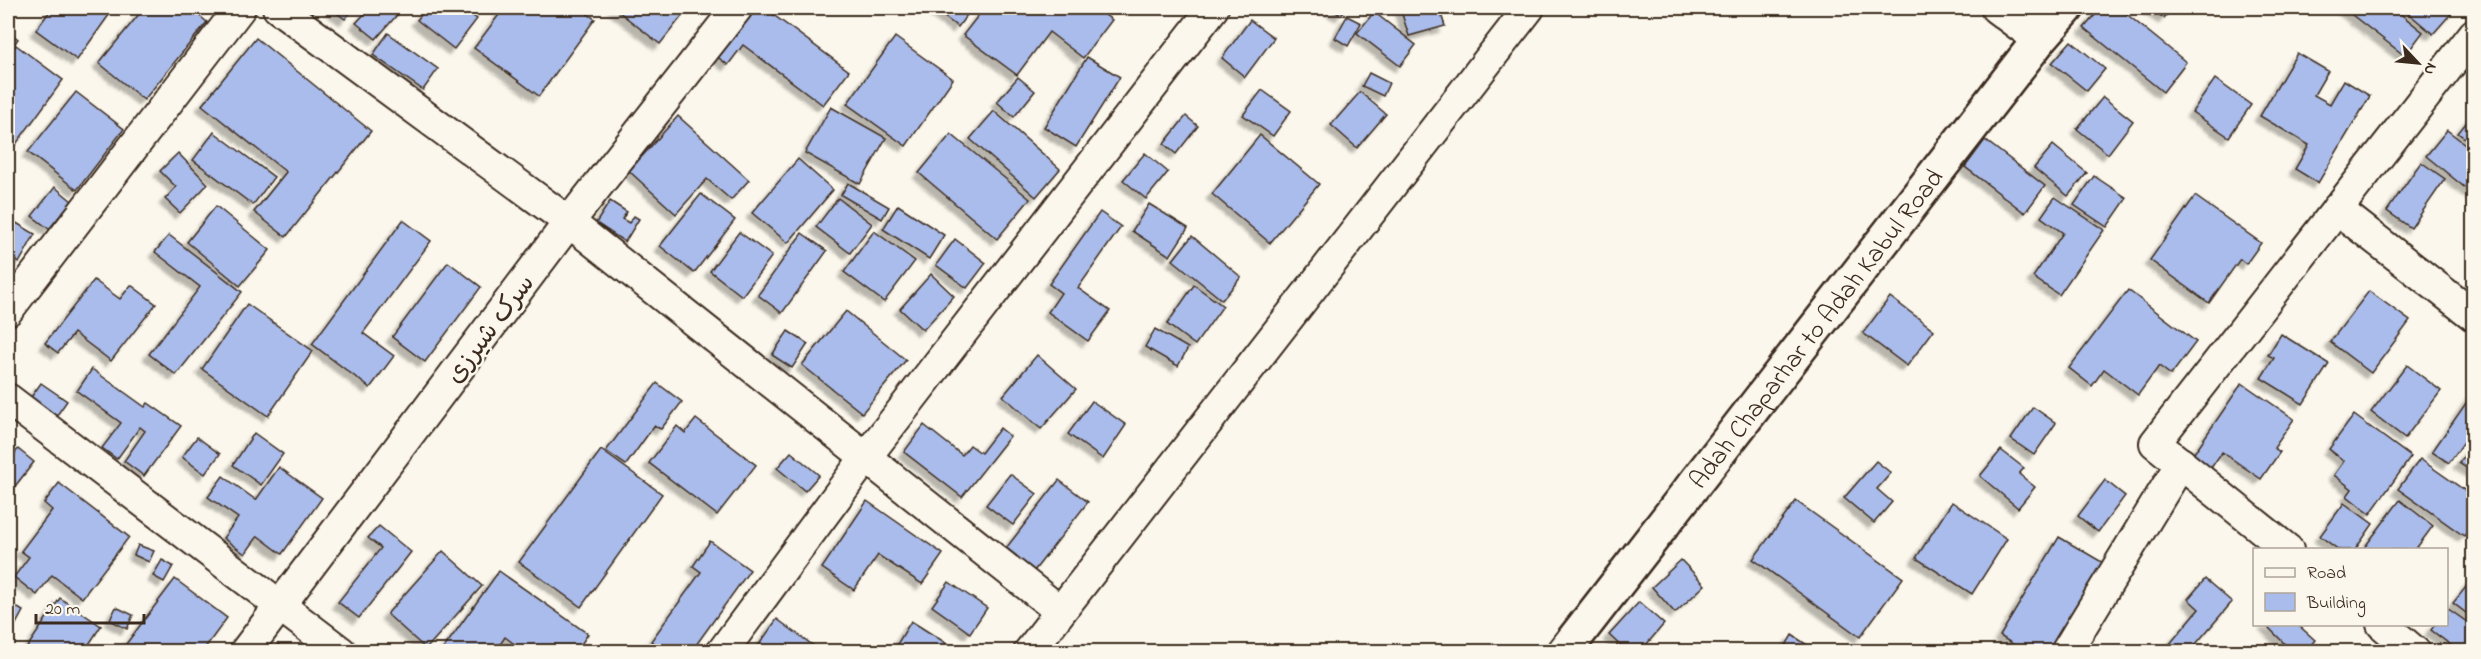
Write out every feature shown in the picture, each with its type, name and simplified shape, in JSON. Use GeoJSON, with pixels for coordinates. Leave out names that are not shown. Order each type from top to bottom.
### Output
{"type":"FeatureCollection","features":[{"type":"Feature","properties":{"kind":"main road","name":"Adah Chaparhar to Adah Kabul Road"},"geometry":{"type":"LineString","coordinates":[[1563,651],[2049,20]]}},
{"type":"Feature","properties":{"kind":"street"},"geometry":{"type":"LineString","coordinates":[[8,310],[240,8]]}},
{"type":"Feature","properties":{"kind":"street"},"geometry":{"type":"LineString","coordinates":[[278,8],[569,222],[1060,610]]}},
{"type":"Feature","properties":{"kind":"street","name":"سرک شیرزی"},"geometry":{"type":"LineString","coordinates":[[244,651],[569,222],[737,8]]}},
{"type":"Feature","properties":{"kind":"street"},"geometry":{"type":"LineString","coordinates":[[722,651],[866,457],[1213,8]]}},
{"type":"Feature","properties":{"kind":"street"},"geometry":{"type":"LineString","coordinates":[[1029,651],[1528,8]]}},
{"type":"Feature","properties":{"kind":"street"},"geometry":{"type":"LineString","coordinates":[[1996,8],[2049,20]]}},
{"type":"Feature","properties":{"kind":"street"},"geometry":{"type":"LineString","coordinates":[[2287,548],[2156,443],[2474,34]]}},
{"type":"Feature","properties":{"kind":"street"},"geometry":{"type":"LineString","coordinates":[[2337,209],[2474,316]]}},
{"type":"Feature","properties":{"kind":"street"},"geometry":{"type":"LineString","coordinates":[[8,399],[341,651]]}},
{"type":"Feature","properties":{"kind":"street"},"geometry":{"type":"LineString","coordinates":[[2066,651],[2181,463]]}},
{"type":"Feature","properties":{"kind":"street"},"geometry":{"type":"LineString","coordinates":[[2384,626],[2415,651]]}},
{"type":"Feature","properties":{"kind":"building"},"geometry":{"type":"Polygon","coordinates":[[[52,8],[114,8],[77,60],[36,30],[52,8]]]}},
{"type":"Feature","properties":{"kind":"building"},"geometry":{"type":"Polygon","coordinates":[[[144,8],[190,8],[207,22],[144,100],[99,63],[144,8]]]}},
{"type":"Feature","properties":{"kind":"building"},"geometry":{"type":"Polygon","coordinates":[[[330,8],[354,8],[345,19],[330,8]]]}},
{"type":"Feature","properties":{"kind":"building"},"geometry":{"type":"Polygon","coordinates":[[[370,8],[403,8],[376,39],[356,23],[370,8]]]}},
{"type":"Feature","properties":{"kind":"building"},"geometry":{"type":"Polygon","coordinates":[[[427,8],[462,8],[477,19],[454,49],[417,20],[427,8]]]}},
{"type":"Feature","properties":{"kind":"building"},"geometry":{"type":"Polygon","coordinates":[[[504,8],[579,8],[595,19],[539,96],[474,48],[504,8]]]}},
{"type":"Feature","properties":{"kind":"building"},"geometry":{"type":"Polygon","coordinates":[[[614,8],[681,8],[686,11],[660,44],[614,8]]]}},
{"type":"Feature","properties":{"kind":"building"},"geometry":{"type":"Polygon","coordinates":[[[744,8],[764,8],[849,71],[823,105],[743,45],[728,65],[711,52],[744,8]]]}},
{"type":"Feature","properties":{"kind":"building"},"geometry":{"type":"Polygon","coordinates":[[[932,8],[972,8],[958,27],[932,8]]]}},
{"type":"Feature","properties":{"kind":"building"},"geometry":{"type":"Polygon","coordinates":[[[984,8],[1095,8],[1112,20],[1083,58],[1049,32],[1017,75],[963,35],[984,8]]]}},
{"type":"Feature","properties":{"kind":"building"},"geometry":{"type":"Polygon","coordinates":[[[1328,8],[1346,8],[1341,15],[1328,8]]]}},
{"type":"Feature","properties":{"kind":"building"},"geometry":{"type":"Polygon","coordinates":[[[1400,8],[1439,8],[1445,26],[1409,36],[1400,8]]]}},
{"type":"Feature","properties":{"kind":"building"},"geometry":{"type":"Polygon","coordinates":[[[2101,8],[2119,8],[2186,62],[2163,92],[2084,28],[2101,8]]]}},
{"type":"Feature","properties":{"kind":"building"},"geometry":{"type":"Polygon","coordinates":[[[2149,8],[2172,8],[2164,18],[2149,8]]]}},
{"type":"Feature","properties":{"kind":"building"},"geometry":{"type":"Polygon","coordinates":[[[2343,8],[2393,8],[2423,32],[2405,56],[2343,8]]]}},
{"type":"Feature","properties":{"kind":"building"},"geometry":{"type":"Polygon","coordinates":[[[2402,8],[2456,8],[2433,34],[2402,8]]]}},
{"type":"Feature","properties":{"kind":"building"},"geometry":{"type":"Polygon","coordinates":[[[1374,12],[1416,45],[1400,66],[1357,33],[1374,12]]]}},
{"type":"Feature","properties":{"kind":"building"},"geometry":{"type":"Polygon","coordinates":[[[1347,16],[1361,23],[1348,46],[1335,38],[1347,16]]]}},
{"type":"Feature","properties":{"kind":"building"},"geometry":{"type":"Polygon","coordinates":[[[1250,20],[1274,38],[1245,77],[1222,58],[1250,20]]]}},
{"type":"Feature","properties":{"kind":"building"},"geometry":{"type":"Polygon","coordinates":[[[8,31],[18,39],[8,53],[8,31]]]}},
{"type":"Feature","properties":{"kind":"building"},"geometry":{"type":"Polygon","coordinates":[[[388,33],[438,69],[423,90],[373,55],[388,33]]]}},
{"type":"Feature","properties":{"kind":"building"},"geometry":{"type":"Polygon","coordinates":[[[895,37],[953,79],[906,146],[847,104],[895,37]]]}},
{"type":"Feature","properties":{"kind":"building"},"geometry":{"type":"Polygon","coordinates":[[[256,38],[371,131],[286,237],[254,212],[286,172],[202,105],[256,38]]]}},
{"type":"Feature","properties":{"kind":"building"},"geometry":{"type":"Polygon","coordinates":[[[2071,41],[2105,69],[2087,91],[2052,63],[2071,41]]]}},
{"type":"Feature","properties":{"kind":"building"},"geometry":{"type":"Polygon","coordinates":[[[16,45],[63,80],[8,155],[8,56],[16,45]]]}},
{"type":"Feature","properties":{"kind":"building"},"geometry":{"type":"Polygon","coordinates":[[[2297,53],[2328,71],[2314,95],[2330,104],[2344,80],[2370,96],[2318,183],[2295,169],[2309,145],[2260,116],[2297,53]]]}},
{"type":"Feature","properties":{"kind":"building"},"geometry":{"type":"Polygon","coordinates":[[[1087,57],[1120,77],[1076,147],[1044,127],[1087,57]]]}},
{"type":"Feature","properties":{"kind":"building"},"geometry":{"type":"Polygon","coordinates":[[[1369,73],[1389,83],[1383,96],[1362,86],[1369,73]]]}},
{"type":"Feature","properties":{"kind":"building"},"geometry":{"type":"Polygon","coordinates":[[[1018,77],[1035,91],[1014,117],[997,102],[1018,77]]]}},
{"type":"Feature","properties":{"kind":"building"},"geometry":{"type":"Polygon","coordinates":[[[2215,79],[2251,105],[2229,137],[2192,112],[2215,79]]]}},
{"type":"Feature","properties":{"kind":"building"},"geometry":{"type":"Polygon","coordinates":[[[1262,90],[1291,111],[1273,136],[1243,115],[1262,90]]]}},
{"type":"Feature","properties":{"kind":"building"},"geometry":{"type":"Polygon","coordinates":[[[76,92],[124,129],[77,190],[28,152],[76,92]]]}},
{"type":"Feature","properties":{"kind":"building"},"geometry":{"type":"Polygon","coordinates":[[[1360,92],[1386,114],[1357,148],[1331,125],[1360,92]]]}},
{"type":"Feature","properties":{"kind":"building"},"geometry":{"type":"Polygon","coordinates":[[[2103,97],[2133,121],[2108,154],[2077,129],[2103,97]]]}},
{"type":"Feature","properties":{"kind":"building"},"geometry":{"type":"Polygon","coordinates":[[[831,107],[886,138],[860,184],[805,153],[831,107]]]}},
{"type":"Feature","properties":{"kind":"building"},"geometry":{"type":"Polygon","coordinates":[[[994,111],[1060,169],[1036,197],[970,139],[994,111]]]}},
{"type":"Feature","properties":{"kind":"building"},"geometry":{"type":"Polygon","coordinates":[[[2474,113],[2474,145],[2458,133],[2474,113]]]}},
{"type":"Feature","properties":{"kind":"building"},"geometry":{"type":"Polygon","coordinates":[[[678,116],[749,180],[731,200],[707,179],[676,214],[629,171],[678,116]]]}},
{"type":"Feature","properties":{"kind":"building"},"geometry":{"type":"Polygon","coordinates":[[[1186,116],[1198,126],[1176,154],[1164,144],[1186,116]]]}},
{"type":"Feature","properties":{"kind":"building"},"geometry":{"type":"Polygon","coordinates":[[[2447,130],[2474,151],[2474,195],[2426,156],[2447,130]]]}},
{"type":"Feature","properties":{"kind":"building"},"geometry":{"type":"Polygon","coordinates":[[[214,132],[274,177],[253,205],[193,160],[214,132]]]}},
{"type":"Feature","properties":{"kind":"building"},"geometry":{"type":"Polygon","coordinates":[[[951,134],[1030,199],[997,239],[919,173],[951,134]]]}},
{"type":"Feature","properties":{"kind":"building"},"geometry":{"type":"Polygon","coordinates":[[[1260,135],[1319,184],[1270,243],[1212,194],[1260,135]]]}},
{"type":"Feature","properties":{"kind":"building"},"geometry":{"type":"Polygon","coordinates":[[[1985,140],[2045,186],[2025,213],[1965,167],[1985,140]]]}},
{"type":"Feature","properties":{"kind":"building"},"geometry":{"type":"Polygon","coordinates":[[[2053,145],[2087,173],[2068,196],[2034,168],[2053,145]]]}},
{"type":"Feature","properties":{"kind":"building"},"geometry":{"type":"Polygon","coordinates":[[[178,153],[208,184],[180,213],[165,199],[176,187],[160,171],[178,153]]]}},
{"type":"Feature","properties":{"kind":"building"},"geometry":{"type":"Polygon","coordinates":[[[1145,153],[1168,172],[1146,199],[1123,180],[1145,153]]]}},
{"type":"Feature","properties":{"kind":"building"},"geometry":{"type":"Polygon","coordinates":[[[798,159],[833,190],[788,243],[752,213],[798,159]]]}},
{"type":"Feature","properties":{"kind":"building"},"geometry":{"type":"Polygon","coordinates":[[[2421,162],[2445,179],[2411,228],[2387,211],[2421,162]]]}},
{"type":"Feature","properties":{"kind":"building"},"geometry":{"type":"Polygon","coordinates":[[[2094,176],[2127,198],[2107,227],[2074,205],[2094,176]]]}},
{"type":"Feature","properties":{"kind":"building"},"geometry":{"type":"Polygon","coordinates":[[[848,183],[889,207],[882,219],[841,195],[848,183]]]}},
{"type":"Feature","properties":{"kind":"building"},"geometry":{"type":"Polygon","coordinates":[[[55,187],[72,201],[49,229],[32,216],[55,187]]]}},
{"type":"Feature","properties":{"kind":"building"},"geometry":{"type":"Polygon","coordinates":[[[701,194],[735,220],[694,273],[660,246],[701,194]]]}},
{"type":"Feature","properties":{"kind":"building"},"geometry":{"type":"Polygon","coordinates":[[[2195,196],[2261,243],[2246,264],[2240,259],[2209,303],[2150,260],[2195,196]]]}},
{"type":"Feature","properties":{"kind":"building"},"geometry":{"type":"Polygon","coordinates":[[[2055,197],[2104,230],[2059,295],[2033,277],[2063,233],[2041,217],[2055,197]]]}},
{"type":"Feature","properties":{"kind":"building"},"geometry":{"type":"Polygon","coordinates":[[[838,198],[872,224],[850,253],[816,227],[838,198]]]}},
{"type":"Feature","properties":{"kind":"building"},"geometry":{"type":"Polygon","coordinates":[[[610,201],[627,212],[622,219],[629,223],[634,216],[639,219],[625,242],[596,223],[610,201]]]}},
{"type":"Feature","properties":{"kind":"building"},"geometry":{"type":"Polygon","coordinates":[[[1149,204],[1188,228],[1170,256],[1132,231],[1149,204]]]}},
{"type":"Feature","properties":{"kind":"building"},"geometry":{"type":"Polygon","coordinates":[[[898,205],[944,235],[929,259],[883,229],[898,205]]]}},
{"type":"Feature","properties":{"kind":"building"},"geometry":{"type":"Polygon","coordinates":[[[216,206],[270,250],[240,286],[187,242],[216,206]]]}},
{"type":"Feature","properties":{"kind":"building"},"geometry":{"type":"Polygon","coordinates":[[[1100,212],[1121,227],[1078,288],[1110,311],[1088,341],[1048,312],[1061,293],[1049,284],[1100,212]]]}},
{"type":"Feature","properties":{"kind":"building"},"geometry":{"type":"Polygon","coordinates":[[[8,218],[35,234],[19,263],[8,256],[8,218]]]}},
{"type":"Feature","properties":{"kind":"building"},"geometry":{"type":"Polygon","coordinates":[[[403,220],[431,241],[363,333],[394,356],[370,388],[312,344],[403,220]]]}},
{"type":"Feature","properties":{"kind":"building"},"geometry":{"type":"Polygon","coordinates":[[[874,231],[915,261],[884,302],[844,272],[874,231]]]}},
{"type":"Feature","properties":{"kind":"building"},"geometry":{"type":"Polygon","coordinates":[[[739,232],[772,256],[742,296],[710,271],[739,232]]]}},
{"type":"Feature","properties":{"kind":"building"},"geometry":{"type":"Polygon","coordinates":[[[802,233],[827,251],[782,313],[758,295],[802,233]]]}},
{"type":"Feature","properties":{"kind":"building"},"geometry":{"type":"Polygon","coordinates":[[[169,235],[242,292],[176,375],[149,354],[200,287],[155,252],[169,235]]]}},
{"type":"Feature","properties":{"kind":"building"},"geometry":{"type":"Polygon","coordinates":[[[1192,236],[1241,277],[1222,300],[1173,260],[1192,236]]]}},
{"type":"Feature","properties":{"kind":"building"},"geometry":{"type":"Polygon","coordinates":[[[955,239],[986,263],[967,288],[936,265],[955,239]]]}},
{"type":"Feature","properties":{"kind":"building"},"geometry":{"type":"Polygon","coordinates":[[[448,262],[481,287],[425,362],[392,337],[448,262]]]}},
{"type":"Feature","properties":{"kind":"building"},"geometry":{"type":"Polygon","coordinates":[[[931,274],[954,296],[923,330],[900,309],[931,274]]]}},
{"type":"Feature","properties":{"kind":"building"},"geometry":{"type":"Polygon","coordinates":[[[94,280],[120,299],[131,285],[156,304],[111,361],[74,333],[58,353],[45,343],[94,280]]]}},
{"type":"Feature","properties":{"kind":"building"},"geometry":{"type":"Polygon","coordinates":[[[1194,285],[1223,306],[1195,345],[1167,324],[1194,285]]]}},
{"type":"Feature","properties":{"kind":"building"},"geometry":{"type":"Polygon","coordinates":[[[2128,290],[2196,342],[2171,375],[2159,366],[2138,395],[2104,369],[2092,386],[2069,368],[2128,290]]]}},
{"type":"Feature","properties":{"kind":"building"},"geometry":{"type":"Polygon","coordinates":[[[2369,291],[2410,321],[2371,373],[2330,342],[2369,291]]]}},
{"type":"Feature","properties":{"kind":"building"},"geometry":{"type":"Polygon","coordinates":[[[1890,297],[1934,330],[1907,366],[1863,333],[1890,297]]]}},
{"type":"Feature","properties":{"kind":"building"},"geometry":{"type":"Polygon","coordinates":[[[247,304],[313,351],[268,416],[202,369],[247,304]]]}},
{"type":"Feature","properties":{"kind":"building"},"geometry":{"type":"Polygon","coordinates":[[[846,311],[906,360],[862,413],[802,365],[846,311]]]}},
{"type":"Feature","properties":{"kind":"building"},"geometry":{"type":"Polygon","coordinates":[[[1155,329],[1188,348],[1178,366],[1145,347],[1155,329]]]}},
{"type":"Feature","properties":{"kind":"building"},"geometry":{"type":"Polygon","coordinates":[[[788,331],[808,344],[792,368],[772,355],[788,331]]]}},
{"type":"Feature","properties":{"kind":"building"},"geometry":{"type":"Polygon","coordinates":[[[2281,334],[2329,364],[2303,404],[2261,378],[2274,358],[2268,355],[2281,334]]]}},
{"type":"Feature","properties":{"kind":"building"},"geometry":{"type":"Polygon","coordinates":[[[1037,355],[1076,389],[1041,429],[1003,396],[1037,355]]]}},
{"type":"Feature","properties":{"kind":"building"},"geometry":{"type":"Polygon","coordinates":[[[2407,365],[2441,391],[2405,438],[2371,412],[2407,365]]]}},
{"type":"Feature","properties":{"kind":"building"},"geometry":{"type":"Polygon","coordinates":[[[92,369],[145,407],[148,403],[181,426],[144,476],[124,461],[145,431],[140,427],[117,459],[102,448],[121,423],[77,391],[92,369]]]}},
{"type":"Feature","properties":{"kind":"building"},"geometry":{"type":"Polygon","coordinates":[[[41,383],[67,401],[55,418],[29,400],[41,383]]]}},
{"type":"Feature","properties":{"kind":"building"},"geometry":{"type":"Polygon","coordinates":[[[657,383],[682,402],[661,429],[654,426],[626,465],[606,451],[657,383]]]}},
{"type":"Feature","properties":{"kind":"building"},"geometry":{"type":"Polygon","coordinates":[[[2242,383],[2294,419],[2274,448],[2280,452],[2261,479],[2222,452],[2211,468],[2192,456],[2242,383]]]}},
{"type":"Feature","properties":{"kind":"building"},"geometry":{"type":"Polygon","coordinates":[[[2473,393],[2474,428],[2449,463],[2432,452],[2473,393]]]}},
{"type":"Feature","properties":{"kind":"building"},"geometry":{"type":"Polygon","coordinates":[[[1092,401],[1126,425],[1103,459],[1068,434],[1092,401]]]}},
{"type":"Feature","properties":{"kind":"building"},"geometry":{"type":"Polygon","coordinates":[[[2033,407],[2056,423],[2034,455],[2011,439],[2033,407]]]}},
{"type":"Feature","properties":{"kind":"building"},"geometry":{"type":"Polygon","coordinates":[[[2354,415],[2411,457],[2370,514],[2347,496],[2352,489],[2334,475],[2344,461],[2329,449],[2354,415]]]}},
{"type":"Feature","properties":{"kind":"building"},"geometry":{"type":"Polygon","coordinates":[[[696,419],[756,465],[717,515],[649,463],[677,426],[685,433],[696,419]]]}},
{"type":"Feature","properties":{"kind":"building"},"geometry":{"type":"Polygon","coordinates":[[[924,425],[962,455],[970,445],[981,453],[1000,428],[1010,436],[962,497],[904,452],[924,425]]]}},
{"type":"Feature","properties":{"kind":"building"},"geometry":{"type":"Polygon","coordinates":[[[254,433],[283,454],[261,485],[233,465],[254,433]]]}},
{"type":"Feature","properties":{"kind":"building"},"geometry":{"type":"Polygon","coordinates":[[[197,437],[220,454],[205,474],[182,457],[197,437]]]}},
{"type":"Feature","properties":{"kind":"building"},"geometry":{"type":"Polygon","coordinates":[[[2474,443],[2474,473],[2459,463],[2474,443]]]}},
{"type":"Feature","properties":{"kind":"building"},"geometry":{"type":"Polygon","coordinates":[[[18,449],[34,462],[8,495],[8,462],[18,449]]]}},
{"type":"Feature","properties":{"kind":"building"},"geometry":{"type":"Polygon","coordinates":[[[601,450],[662,494],[581,607],[519,562],[601,450]]]}},
{"type":"Feature","properties":{"kind":"building"},"geometry":{"type":"Polygon","coordinates":[[[2001,450],[2024,468],[2019,474],[2035,487],[2018,508],[1980,476],[2001,450]]]}},
{"type":"Feature","properties":{"kind":"building"},"geometry":{"type":"Polygon","coordinates":[[[791,452],[819,475],[805,491],[777,468],[791,452]]]}},
{"type":"Feature","properties":{"kind":"building"},"geometry":{"type":"Polygon","coordinates":[[[2420,459],[2474,497],[2474,523],[2464,536],[2398,489],[2420,459]]]}},
{"type":"Feature","properties":{"kind":"building"},"geometry":{"type":"Polygon","coordinates":[[[1876,461],[1891,473],[1877,489],[1892,502],[1874,523],[1844,498],[1876,461]]]}},
{"type":"Feature","properties":{"kind":"building"},"geometry":{"type":"Polygon","coordinates":[[[279,467],[322,498],[282,554],[258,536],[245,554],[223,538],[238,518],[208,497],[223,476],[256,500],[279,467]]]}},
{"type":"Feature","properties":{"kind":"building"},"geometry":{"type":"Polygon","coordinates":[[[1010,474],[1037,494],[1013,525],[986,505],[1010,474]]]}},
{"type":"Feature","properties":{"kind":"building"},"geometry":{"type":"Polygon","coordinates":[[[1059,480],[1088,502],[1034,571],[1003,552],[1059,480]]]}},
{"type":"Feature","properties":{"kind":"building"},"geometry":{"type":"Polygon","coordinates":[[[2105,480],[2125,496],[2098,532],[2078,516],[2105,480]]]}},
{"type":"Feature","properties":{"kind":"building"},"geometry":{"type":"Polygon","coordinates":[[[59,483],[129,537],[82,598],[52,575],[37,595],[14,577],[29,557],[21,551],[52,510],[44,503],[59,483]]]}},
{"type":"Feature","properties":{"kind":"building"},"geometry":{"type":"Polygon","coordinates":[[[2400,500],[2433,526],[2416,548],[2364,548],[2400,500]]]}},
{"type":"Feature","properties":{"kind":"building"},"geometry":{"type":"Polygon","coordinates":[[[867,501],[943,554],[922,584],[878,555],[854,590],[822,568],[867,501]]]}},
{"type":"Feature","properties":{"kind":"building"},"geometry":{"type":"Polygon","coordinates":[[[1796,501],[1903,578],[1860,637],[1753,559],[1796,501]]]}},
{"type":"Feature","properties":{"kind":"building"},"geometry":{"type":"Polygon","coordinates":[[[1952,502],[2007,539],[1972,594],[1916,558],[1952,502]]]}},
{"type":"Feature","properties":{"kind":"building"},"geometry":{"type":"Polygon","coordinates":[[[2344,503],[2373,524],[2356,548],[2336,548],[2320,536],[2344,503]]]}},
{"type":"Feature","properties":{"kind":"building"},"geometry":{"type":"Polygon","coordinates":[[[379,526],[411,552],[359,618],[338,602],[381,548],[368,538],[379,526]]]}},
{"type":"Feature","properties":{"kind":"building"},"geometry":{"type":"Polygon","coordinates":[[[2059,537],[2107,565],[2055,652],[2025,652],[2000,636],[2059,537]]]}},
{"type":"Feature","properties":{"kind":"building"},"geometry":{"type":"Polygon","coordinates":[[[710,541],[750,570],[691,652],[666,652],[651,641],[701,572],[693,566],[710,541]]]}},
{"type":"Feature","properties":{"kind":"building"},"geometry":{"type":"Polygon","coordinates":[[[138,545],[154,551],[149,562],[134,555],[138,545]]]}},
{"type":"Feature","properties":{"kind":"building"},"geometry":{"type":"Polygon","coordinates":[[[443,551],[482,586],[426,649],[387,614],[443,551]]]}},
{"type":"Feature","properties":{"kind":"building"},"geometry":{"type":"Polygon","coordinates":[[[162,560],[173,566],[164,582],[153,576],[162,560]]]}},
{"type":"Feature","properties":{"kind":"building"},"geometry":{"type":"Polygon","coordinates":[[[1681,560],[1705,585],[1675,613],[1652,587],[1681,560]]]}},
{"type":"Feature","properties":{"kind":"building"},"geometry":{"type":"Polygon","coordinates":[[[499,571],[588,634],[576,652],[525,652],[505,637],[495,652],[441,652],[499,571]]]}},
{"type":"Feature","properties":{"kind":"building"},"geometry":{"type":"Polygon","coordinates":[[[2474,577],[2474,619],[2453,603],[2474,577]]]}},
{"type":"Feature","properties":{"kind":"building"},"geometry":{"type":"Polygon","coordinates":[[[175,579],[227,618],[202,652],[120,652],[175,579]]]}},
{"type":"Feature","properties":{"kind":"building"},"geometry":{"type":"Polygon","coordinates":[[[2205,579],[2232,602],[2189,652],[2163,652],[2199,609],[2188,599],[2205,579]]]}},
{"type":"Feature","properties":{"kind":"building"},"geometry":{"type":"Polygon","coordinates":[[[949,582],[987,608],[970,633],[932,606],[949,582]]]}},
{"type":"Feature","properties":{"kind":"building"},"geometry":{"type":"Polygon","coordinates":[[[60,598],[101,626],[84,652],[24,652],[60,598]]]}},
{"type":"Feature","properties":{"kind":"building"},"geometry":{"type":"Polygon","coordinates":[[[8,602],[23,611],[8,639],[8,602]]]}},
{"type":"Feature","properties":{"kind":"building"},"geometry":{"type":"Polygon","coordinates":[[[1639,602],[1664,624],[1640,652],[1627,652],[1609,635],[1639,602]]]}},
{"type":"Feature","properties":{"kind":"building"},"geometry":{"type":"Polygon","coordinates":[[[116,607],[133,615],[127,629],[110,620],[116,607]]]}},
{"type":"Feature","properties":{"kind":"building"},"geometry":{"type":"Polygon","coordinates":[[[2448,609],[2474,627],[2474,641],[2466,652],[2460,652],[2431,630],[2434,626],[2448,626],[2448,609]]]}},
{"type":"Feature","properties":{"kind":"building"},"geometry":{"type":"Polygon","coordinates":[[[777,619],[822,652],[766,652],[758,646],[777,619]]]}},
{"type":"Feature","properties":{"kind":"building"},"geometry":{"type":"Polygon","coordinates":[[[911,621],[954,648],[952,652],[904,652],[896,646],[911,621]]]}},
{"type":"Feature","properties":{"kind":"building"},"geometry":{"type":"Polygon","coordinates":[[[2267,626],[2299,626],[2315,640],[2305,652],[2276,652],[2284,643],[2267,626]]]}},
{"type":"Feature","properties":{"kind":"building"},"geometry":{"type":"Polygon","coordinates":[[[1792,635],[1818,652],[1782,652],[1792,635]]]}},
{"type":"Feature","properties":{"kind":"building"},"geometry":{"type":"Polygon","coordinates":[[[2210,643],[2221,652],[2203,652],[2210,643]]]}},
{"type":"Feature","properties":{"kind":"building"},"geometry":{"type":"Polygon","coordinates":[[[278,644],[285,652],[269,652],[278,644]]]}},
{"type":"Feature","properties":{"kind":"building"},"geometry":{"type":"Polygon","coordinates":[[[632,644],[643,652],[627,652],[632,644]]]}}]}
